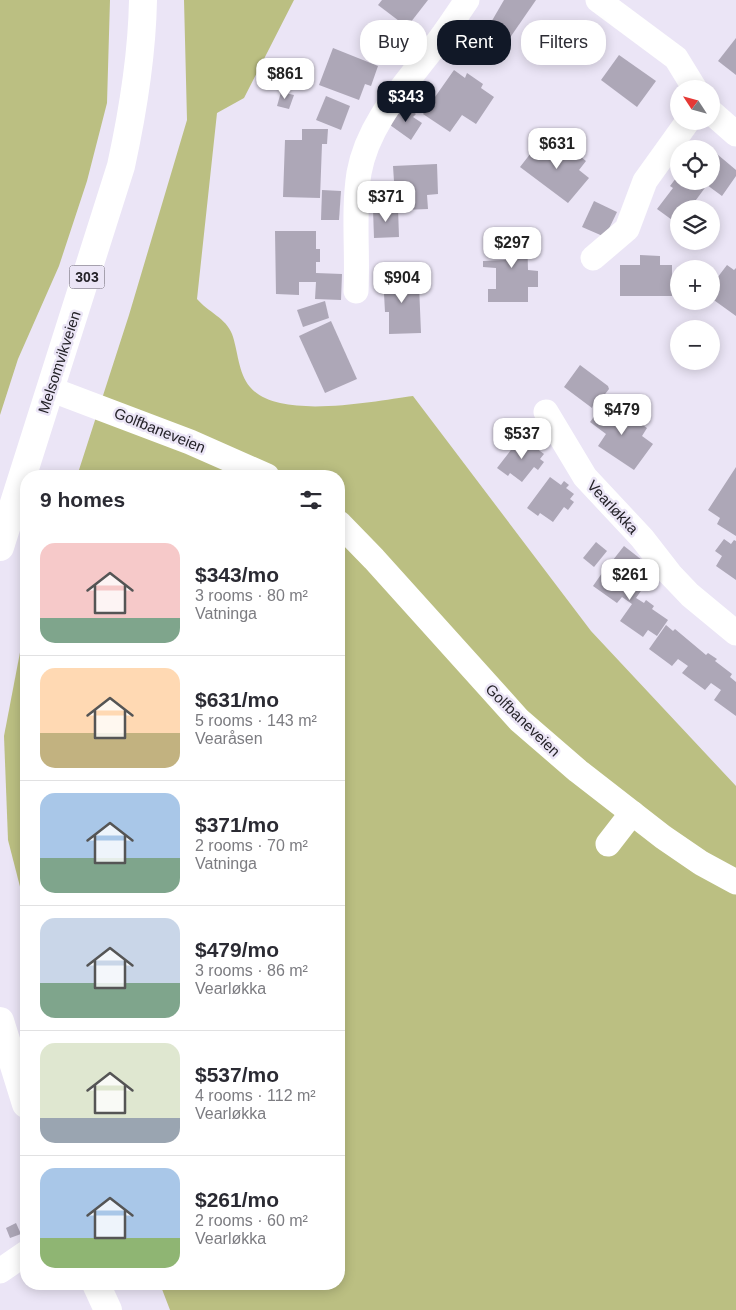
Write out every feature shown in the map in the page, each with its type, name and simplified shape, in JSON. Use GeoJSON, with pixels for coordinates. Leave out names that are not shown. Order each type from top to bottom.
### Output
{"type":"FeatureCollection","features":[{"type":"Feature","properties":{"kind":"main road","name":"Melsomvikveien"},"geometry":{"type":"LineString","coordinates":[[25,470],[121,166],[138,72],[143,0]]}},
{"type":"Feature","properties":{"kind":"main road","name":"Melsomvikveien"},"geometry":{"type":"LineString","coordinates":[[0,547],[20,484]]}},
{"type":"Feature","properties":{"kind":"main road"},"geometry":{"type":"LineString","coordinates":[[0,1021],[20,1085]]}},
{"type":"Feature","properties":{"kind":"main road"},"geometry":{"type":"LineString","coordinates":[[99,1290],[108,1310]]}},
{"type":"Feature","properties":{"kind":"street"},"geometry":{"type":"LineString","coordinates":[[356,291],[357,214],[362,160],[375,128],[391,101],[435,46],[467,0]]}},
{"type":"Feature","properties":{"kind":"street"},"geometry":{"type":"LineString","coordinates":[[598,0],[676,58],[689,80]]}},
{"type":"Feature","properties":{"kind":"street"},"geometry":{"type":"LineString","coordinates":[[720,120],[736,134]]}},
{"type":"Feature","properties":{"kind":"street"},"geometry":{"type":"LineString","coordinates":[[593,258],[627,229],[645,181],[682,130]]}},
{"type":"Feature","properties":{"kind":"street","name":"Golfbaneveien"},"geometry":{"type":"LineString","coordinates":[[50,390],[190,442],[253,470]]}},
{"type":"Feature","properties":{"kind":"street","name":"Vearløkka"},"geometry":{"type":"LineString","coordinates":[[546,412],[585,477],[642,538],[670,574],[690,595],[736,633]]}},
{"type":"Feature","properties":{"kind":"street","name":"Golfbaneveien"},"geometry":{"type":"LineString","coordinates":[[345,529],[519,720],[578,771],[632,813],[700,863],[736,882]]}},
{"type":"Feature","properties":{"kind":"street"},"geometry":{"type":"LineString","coordinates":[[608,844],[632,813]]}},
{"type":"Feature","properties":{"kind":"street"},"geometry":{"type":"LineString","coordinates":[[1,1268],[20,1257]]}},
{"type":"Feature","properties":{"kind":"green space"},"geometry":{"type":"Polygon","coordinates":[[[0,0],[110,0],[107,103],[87,181],[59,266],[18,359],[0,415],[0,0]]]}},
{"type":"Feature","properties":{"kind":"green space"},"geometry":{"type":"Polygon","coordinates":[[[184,0],[294,0],[244,98],[217,113],[197,299],[229,328],[243,375],[250,387],[263,397],[282,403],[304,406],[327,406],[413,396],[591,631],[736,786],[736,1310],[170,1310],[162,1290],[345,1290],[345,470],[79,470],[129,315],[187,120],[184,0]]]}},
{"type":"Feature","properties":{"kind":"green space"},"geometry":{"type":"Polygon","coordinates":[[[20,652],[20,887],[8,840],[4,736],[20,652]]]}},
{"type":"Feature","properties":{"kind":"building"},"geometry":{"type":"Polygon","coordinates":[[[382,0],[428,0],[412,20],[398,20],[378,5],[382,0]]]}},
{"type":"Feature","properties":{"kind":"building"},"geometry":{"type":"Polygon","coordinates":[[[504,0],[536,0],[511,36],[511,20],[492,20],[504,0]]]}},
{"type":"Feature","properties":{"kind":"building"},"geometry":{"type":"Polygon","coordinates":[[[736,38],[736,75],[718,61],[736,38]]]}},
{"type":"Feature","properties":{"kind":"building"},"geometry":{"type":"Polygon","coordinates":[[[333,48],[360,59],[360,65],[378,66],[371,86],[365,84],[359,100],[319,85],[333,48]]]}},
{"type":"Feature","properties":{"kind":"building"},"geometry":{"type":"Polygon","coordinates":[[[619,55],[656,81],[637,107],[601,80],[619,55]]]}},
{"type":"Feature","properties":{"kind":"building"},"geometry":{"type":"Polygon","coordinates":[[[454,70],[465,78],[467,73],[483,84],[481,88],[494,97],[476,124],[462,115],[450,132],[423,114],[454,70]]]}},
{"type":"Feature","properties":{"kind":"building"},"geometry":{"type":"Polygon","coordinates":[[[281,92],[294,95],[289,109],[277,106],[281,92]]]}},
{"type":"Feature","properties":{"kind":"building"},"geometry":{"type":"Polygon","coordinates":[[[326,96],[350,106],[341,130],[316,120],[326,96]]]}},
{"type":"Feature","properties":{"kind":"building"},"geometry":{"type":"Polygon","coordinates":[[[403,105],[416,114],[413,117],[422,123],[411,140],[390,125],[403,105]]]}},
{"type":"Feature","properties":{"kind":"building"},"geometry":{"type":"Polygon","coordinates":[[[302,129],[328,129],[327,144],[322,144],[320,198],[283,197],[285,140],[302,140],[302,129]]]}},
{"type":"Feature","properties":{"kind":"building"},"geometry":{"type":"Polygon","coordinates":[[[541,140],[558,154],[565,144],[586,161],[579,170],[589,178],[568,203],[520,167],[541,140]]]}},
{"type":"Feature","properties":{"kind":"building"},"geometry":{"type":"Polygon","coordinates":[[[720,157],[736,170],[736,176],[722,196],[714,190],[720,190],[720,157]]]}},
{"type":"Feature","properties":{"kind":"building"},"geometry":{"type":"Polygon","coordinates":[[[437,164],[438,194],[427,195],[428,209],[402,210],[401,196],[395,197],[393,166],[437,164]]]}},
{"type":"Feature","properties":{"kind":"building"},"geometry":{"type":"Polygon","coordinates":[[[322,190],[341,191],[339,220],[321,220],[322,190]]]}},
{"type":"Feature","properties":{"kind":"building"},"geometry":{"type":"Polygon","coordinates":[[[671,190],[703,190],[696,200],[670,200],[670,218],[657,209],[671,190]]]}},
{"type":"Feature","properties":{"kind":"building"},"geometry":{"type":"Polygon","coordinates":[[[594,201],[617,212],[605,237],[582,227],[594,201]]]}},
{"type":"Feature","properties":{"kind":"building"},"geometry":{"type":"Polygon","coordinates":[[[398,208],[399,237],[374,238],[373,209],[398,208]]]}},
{"type":"Feature","properties":{"kind":"building"},"geometry":{"type":"Polygon","coordinates":[[[275,231],[316,231],[316,249],[320,249],[320,262],[316,262],[316,273],[342,274],[341,300],[315,299],[316,282],[299,282],[299,295],[276,294],[275,231]]]}},
{"type":"Feature","properties":{"kind":"building"},"geometry":{"type":"Polygon","coordinates":[[[496,232],[527,232],[528,270],[538,271],[538,287],[528,287],[528,302],[488,302],[488,289],[496,289],[496,268],[483,267],[483,261],[505,260],[505,258],[496,258],[496,232]]]}},
{"type":"Feature","properties":{"kind":"building"},"geometry":{"type":"Polygon","coordinates":[[[640,255],[660,256],[660,265],[670,265],[670,296],[620,296],[620,265],[640,265],[640,255]]]}},
{"type":"Feature","properties":{"kind":"building"},"geometry":{"type":"Polygon","coordinates":[[[727,265],[734,270],[736,268],[736,316],[720,304],[720,274],[727,265]]]}},
{"type":"Feature","properties":{"kind":"building"},"geometry":{"type":"Polygon","coordinates":[[[413,273],[413,285],[419,285],[421,333],[389,334],[389,312],[385,312],[383,275],[413,273]]]}},
{"type":"Feature","properties":{"kind":"building"},"geometry":{"type":"Polygon","coordinates":[[[325,301],[329,318],[303,327],[297,310],[325,301]]]}},
{"type":"Feature","properties":{"kind":"building"},"geometry":{"type":"Polygon","coordinates":[[[331,321],[357,379],[325,393],[299,336],[331,321]]]}},
{"type":"Feature","properties":{"kind":"building"},"geometry":{"type":"Polygon","coordinates":[[[580,365],[608,386],[609,389],[595,407],[593,405],[592,408],[564,387],[580,365]]]}},
{"type":"Feature","properties":{"kind":"building"},"geometry":{"type":"Polygon","coordinates":[[[605,402],[621,414],[623,411],[647,428],[642,436],[653,444],[634,470],[598,446],[606,434],[590,422],[605,402]]]}},
{"type":"Feature","properties":{"kind":"building"},"geometry":{"type":"Polygon","coordinates":[[[511,419],[518,424],[510,433],[504,428],[511,419]]]}},
{"type":"Feature","properties":{"kind":"building"},"geometry":{"type":"Polygon","coordinates":[[[521,437],[531,444],[534,441],[539,445],[536,448],[544,454],[540,459],[544,462],[538,470],[534,467],[522,482],[510,473],[508,476],[497,468],[521,437]]]}},
{"type":"Feature","properties":{"kind":"building"},"geometry":{"type":"Polygon","coordinates":[[[736,467],[736,536],[717,524],[720,518],[708,510],[736,467]]]}},
{"type":"Feature","properties":{"kind":"building"},"geometry":{"type":"Polygon","coordinates":[[[550,477],[561,485],[564,481],[569,485],[566,488],[574,494],[570,499],[574,502],[568,510],[564,507],[553,522],[540,513],[538,516],[527,508],[550,477]]]}},
{"type":"Feature","properties":{"kind":"building"},"geometry":{"type":"Polygon","coordinates":[[[724,539],[731,544],[734,540],[736,541],[736,580],[716,566],[722,556],[715,551],[724,539]]]}},
{"type":"Feature","properties":{"kind":"building"},"geometry":{"type":"Polygon","coordinates":[[[596,542],[607,551],[594,567],[583,558],[596,542]]]}},
{"type":"Feature","properties":{"kind":"building"},"geometry":{"type":"Polygon","coordinates":[[[624,546],[642,560],[631,574],[613,560],[624,546]]]}},
{"type":"Feature","properties":{"kind":"building"},"geometry":{"type":"Polygon","coordinates":[[[609,563],[627,572],[626,575],[643,588],[636,598],[644,603],[646,600],[654,606],[652,609],[668,620],[657,636],[648,630],[643,637],[620,621],[632,604],[622,597],[617,603],[593,586],[609,563]]]}},
{"type":"Feature","properties":{"kind":"building"},"geometry":{"type":"Polygon","coordinates":[[[666,625],[673,631],[675,629],[706,655],[708,653],[717,659],[715,661],[732,674],[730,677],[736,682],[736,716],[714,700],[721,690],[711,683],[705,690],[682,673],[688,666],[678,659],[672,666],[649,649],[666,625]]]}},
{"type":"Feature","properties":{"kind":"building"},"geometry":{"type":"Polygon","coordinates":[[[16,1223],[20,1234],[10,1238],[6,1228],[16,1223]]]}}]}
